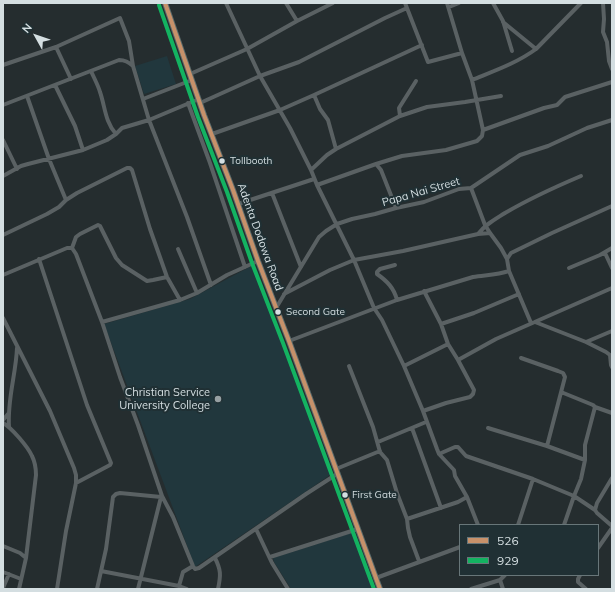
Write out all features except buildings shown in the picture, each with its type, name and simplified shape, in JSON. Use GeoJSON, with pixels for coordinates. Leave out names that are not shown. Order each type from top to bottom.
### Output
{"type":"FeatureCollection","features":[{"type":"Feature","properties":{"kind":"main road","name":"Adenta Dodowa Road"},"geometry":{"type":"LineString","coordinates":[[166,3],[199,101],[380,589]]}},
{"type":"Feature","properties":{"kind":"street"},"geometry":{"type":"LineString","coordinates":[[226,3],[260,76],[290,128],[337,224],[374,308],[382,320],[404,366],[439,454],[452,468],[467,497],[478,524]]}},
{"type":"Feature","properties":{"kind":"street"},"geometry":{"type":"LineString","coordinates":[[286,3],[297,21]]}},
{"type":"Feature","properties":{"kind":"street"},"geometry":{"type":"LineString","coordinates":[[143,99],[247,49],[324,5],[333,3]]}},
{"type":"Feature","properties":{"kind":"street"},"geometry":{"type":"LineString","coordinates":[[405,3],[429,62],[462,53]]}},
{"type":"Feature","properties":{"kind":"street"},"geometry":{"type":"LineString","coordinates":[[317,185],[402,156],[446,150],[477,141],[482,136],[483,130],[472,80],[462,53],[448,5],[459,3]]}},
{"type":"Feature","properties":{"kind":"street"},"geometry":{"type":"LineString","coordinates":[[494,3],[503,22],[512,51]]}},
{"type":"Feature","properties":{"kind":"street"},"geometry":{"type":"LineString","coordinates":[[472,80],[523,58],[536,49],[581,3]]}},
{"type":"Feature","properties":{"kind":"street"},"geometry":{"type":"LineString","coordinates":[[603,3],[603,32],[607,42],[609,61],[612,69]]}},
{"type":"Feature","properties":{"kind":"street"},"geometry":{"type":"LineString","coordinates":[[3,176],[28,164],[83,150],[107,140],[122,128],[150,120],[188,103],[199,101],[299,62],[407,8]]}},
{"type":"Feature","properties":{"kind":"street"},"geometry":{"type":"LineString","coordinates":[[3,65],[56,47],[120,18],[129,41],[133,66],[150,120],[211,285]]}},
{"type":"Feature","properties":{"kind":"street"},"geometry":{"type":"LineString","coordinates":[[503,22],[536,49]]}},
{"type":"Feature","properties":{"kind":"street"},"geometry":{"type":"LineString","coordinates":[[212,134],[280,110],[422,45]]}},
{"type":"Feature","properties":{"kind":"street"},"geometry":{"type":"LineString","coordinates":[[56,47],[71,78]]}},
{"type":"Feature","properties":{"kind":"street"},"geometry":{"type":"LineString","coordinates":[[3,105],[119,60],[127,61],[133,66]]}},
{"type":"Feature","properties":{"kind":"street"},"geometry":{"type":"LineString","coordinates":[[91,71],[98,87],[110,126],[116,134]]}},
{"type":"Feature","properties":{"kind":"street"},"geometry":{"type":"LineString","coordinates":[[400,116],[399,108],[416,81]]}},
{"type":"Feature","properties":{"kind":"street"},"geometry":{"type":"LineString","coordinates":[[483,130],[556,105],[565,97],[612,82]]}},
{"type":"Feature","properties":{"kind":"street"},"geometry":{"type":"LineString","coordinates":[[55,85],[75,126],[83,150]]}},
{"type":"Feature","properties":{"kind":"street"},"geometry":{"type":"LineString","coordinates":[[314,95],[320,109],[328,120],[336,149]]}},
{"type":"Feature","properties":{"kind":"street"},"geometry":{"type":"LineString","coordinates":[[27,96],[49,159],[66,200]]}},
{"type":"Feature","properties":{"kind":"street"},"geometry":{"type":"LineString","coordinates":[[311,170],[336,149],[400,116],[427,107],[501,96]]}},
{"type":"Feature","properties":{"kind":"street"},"geometry":{"type":"LineString","coordinates":[[188,103],[245,266]]}},
{"type":"Feature","properties":{"kind":"street","name":"Papa Nai Street"},"geometry":{"type":"LineString","coordinates":[[276,308],[319,237],[326,230],[337,224],[352,219],[428,201],[459,189],[471,188],[520,155],[548,146],[576,132],[612,120]]}},
{"type":"Feature","properties":{"kind":"street"},"geometry":{"type":"LineString","coordinates":[[3,140],[17,169]]}},
{"type":"Feature","properties":{"kind":"street"},"geometry":{"type":"LineString","coordinates":[[381,170],[383,162]]}},
{"type":"Feature","properties":{"kind":"street"},"geometry":{"type":"LineString","coordinates":[[376,164],[381,170],[396,208]]}},
{"type":"Feature","properties":{"kind":"street"},"geometry":{"type":"LineString","coordinates":[[3,235],[54,210],[77,193],[127,168],[130,168],[132,170],[150,229],[167,277],[180,300]]}},
{"type":"Feature","properties":{"kind":"street"},"geometry":{"type":"LineString","coordinates":[[478,234],[485,225],[514,208],[548,190],[580,176]]}},
{"type":"Feature","properties":{"kind":"street"},"geometry":{"type":"LineString","coordinates":[[238,204],[314,179]]}},
{"type":"Feature","properties":{"kind":"street"},"geometry":{"type":"LineString","coordinates":[[471,188],[485,225],[507,259],[509,271],[533,323],[586,342],[609,353],[612,367]]}},
{"type":"Feature","properties":{"kind":"street"},"geometry":{"type":"LineString","coordinates":[[272,193],[301,267]]}},
{"type":"Feature","properties":{"kind":"street"},"geometry":{"type":"LineString","coordinates":[[507,259],[511,253],[552,232],[612,206]]}},
{"type":"Feature","properties":{"kind":"street"},"geometry":{"type":"LineString","coordinates":[[72,248],[76,237],[98,225],[100,226],[116,258],[122,265],[147,281],[167,277]]}},
{"type":"Feature","properties":{"kind":"street"},"geometry":{"type":"LineString","coordinates":[[284,295],[322,274],[354,260],[403,251],[478,234],[490,233]]}},
{"type":"Feature","properties":{"kind":"street"},"geometry":{"type":"LineString","coordinates":[[3,275],[66,248],[72,248]]}},
{"type":"Feature","properties":{"kind":"street"},"geometry":{"type":"LineString","coordinates":[[72,248],[76,254],[102,322],[162,496],[173,517],[195,568],[199,568],[215,558],[336,471],[380,451]]}},
{"type":"Feature","properties":{"kind":"street"},"geometry":{"type":"LineString","coordinates":[[501,248],[511,253]]}},
{"type":"Feature","properties":{"kind":"street"},"geometry":{"type":"LineString","coordinates":[[569,268],[605,253],[612,248]]}},
{"type":"Feature","properties":{"kind":"street"},"geometry":{"type":"LineString","coordinates":[[178,249],[197,293]]}},
{"type":"Feature","properties":{"kind":"street"},"geometry":{"type":"LineString","coordinates":[[605,253],[612,268]]}},
{"type":"Feature","properties":{"kind":"street"},"geometry":{"type":"LineString","coordinates":[[39,260],[87,405],[111,463],[76,483]]}},
{"type":"Feature","properties":{"kind":"street"},"geometry":{"type":"LineString","coordinates":[[102,322],[180,300],[197,293],[245,266],[258,261]]}},
{"type":"Feature","properties":{"kind":"street"},"geometry":{"type":"LineString","coordinates":[[395,265],[380,269],[377,272],[391,285],[396,294],[397,300]]}},
{"type":"Feature","properties":{"kind":"street"},"geometry":{"type":"LineString","coordinates":[[289,341],[374,308],[424,291],[473,277],[509,271]]}},
{"type":"Feature","properties":{"kind":"street"},"geometry":{"type":"LineString","coordinates":[[458,360],[496,339],[612,288]]}},
{"type":"Feature","properties":{"kind":"street"},"geometry":{"type":"LineString","coordinates":[[423,411],[470,397],[474,390],[448,344],[441,324],[424,291]]}},
{"type":"Feature","properties":{"kind":"street"},"geometry":{"type":"LineString","coordinates":[[441,324],[474,313],[519,294]]}},
{"type":"Feature","properties":{"kind":"street"},"geometry":{"type":"LineString","coordinates":[[3,318],[50,411],[76,475],[76,483],[66,531],[58,589]]}},
{"type":"Feature","properties":{"kind":"street"},"geometry":{"type":"LineString","coordinates":[[586,342],[612,331]]}},
{"type":"Feature","properties":{"kind":"street"},"geometry":{"type":"LineString","coordinates":[[404,366],[448,344]]}},
{"type":"Feature","properties":{"kind":"street"},"geometry":{"type":"LineString","coordinates":[[9,427],[8,414],[17,346]]}},
{"type":"Feature","properties":{"kind":"street"},"geometry":{"type":"LineString","coordinates":[[16,360],[23,358]]}},
{"type":"Feature","properties":{"kind":"street"},"geometry":{"type":"LineString","coordinates":[[521,358],[558,371],[565,377],[547,446]]}},
{"type":"Feature","properties":{"kind":"street"},"geometry":{"type":"LineString","coordinates":[[349,366],[366,407],[380,451],[388,460],[397,494],[407,519],[410,537],[419,561]]}},
{"type":"Feature","properties":{"kind":"street"},"geometry":{"type":"LineString","coordinates":[[561,392],[612,413]]}},
{"type":"Feature","properties":{"kind":"street"},"geometry":{"type":"LineString","coordinates":[[564,524],[581,479],[585,445],[595,407]]}},
{"type":"Feature","properties":{"kind":"street"},"geometry":{"type":"LineString","coordinates":[[3,420],[8,414]]}},
{"type":"Feature","properties":{"kind":"street"},"geometry":{"type":"LineString","coordinates":[[378,442],[426,422]]}},
{"type":"Feature","properties":{"kind":"street"},"geometry":{"type":"LineString","coordinates":[[3,423],[9,427],[32,456],[36,475],[26,558],[19,589]]}},
{"type":"Feature","properties":{"kind":"street"},"geometry":{"type":"LineString","coordinates":[[412,428],[441,508]]}},
{"type":"Feature","properties":{"kind":"street"},"geometry":{"type":"LineString","coordinates":[[488,428],[547,446],[584,460]]}},
{"type":"Feature","properties":{"kind":"street"},"geometry":{"type":"LineString","coordinates":[[439,454],[458,446],[466,456],[533,479],[574,496],[595,510],[612,527],[599,546]]}},
{"type":"Feature","properties":{"kind":"street"},"geometry":{"type":"LineString","coordinates":[[595,510],[597,503],[612,478]]}},
{"type":"Feature","properties":{"kind":"street"},"geometry":{"type":"LineString","coordinates":[[518,524],[533,479]]}},
{"type":"Feature","properties":{"kind":"street"},"geometry":{"type":"LineString","coordinates":[[97,589],[106,548],[113,497],[120,493],[162,496]]}},
{"type":"Feature","properties":{"kind":"street"},"geometry":{"type":"LineString","coordinates":[[138,589],[162,496]]}},
{"type":"Feature","properties":{"kind":"street"},"geometry":{"type":"LineString","coordinates":[[407,519],[458,502],[467,497]]}},
{"type":"Feature","properties":{"kind":"street"},"geometry":{"type":"LineString","coordinates":[[256,529],[272,563],[288,589]]}},
{"type":"Feature","properties":{"kind":"street"},"geometry":{"type":"LineString","coordinates":[[270,557],[358,529]]}},
{"type":"Feature","properties":{"kind":"street"},"geometry":{"type":"LineString","coordinates":[[3,546],[20,553],[26,558]]}},
{"type":"Feature","properties":{"kind":"street"},"geometry":{"type":"LineString","coordinates":[[376,578],[459,547]]}},
{"type":"Feature","properties":{"kind":"street"},"geometry":{"type":"LineString","coordinates":[[215,558],[221,573],[218,589]]}},
{"type":"Feature","properties":{"kind":"street"},"geometry":{"type":"LineString","coordinates":[[179,586],[183,572],[193,566]]}},
{"type":"Feature","properties":{"kind":"street"},"geometry":{"type":"LineString","coordinates":[[101,571],[179,586],[187,589]]}},
{"type":"Feature","properties":{"kind":"street"},"geometry":{"type":"LineString","coordinates":[[3,572],[21,579]]}},
{"type":"Feature","properties":{"kind":"street"},"geometry":{"type":"LineString","coordinates":[[3,588],[9,574]]}},
{"type":"Feature","properties":{"kind":"street"},"geometry":{"type":"LineString","coordinates":[[471,589],[482,587],[500,580],[504,576]]}},
{"type":"Feature","properties":{"kind":"street"},"geometry":{"type":"LineString","coordinates":[[579,576],[578,582],[586,589]]}},
{"type":"Feature","properties":{"kind":"street"},"geometry":{"type":"LineString","coordinates":[[500,580],[503,589]]}},
{"type":"Feature","properties":{"kind":"shaded area"},"geometry":{"type":"Polygon","coordinates":[[[167,56],[176,84],[144,94],[135,66],[167,56]]]}},
{"type":"Feature","properties":{"kind":"shaded area","name":"Christian Service University College"},"geometry":{"type":"Polygon","coordinates":[[[255,264],[333,473],[195,567],[104,324],[190,299],[255,264]]]}},
{"type":"Feature","properties":{"kind":"shaded area"},"geometry":{"type":"Polygon","coordinates":[[[354,532],[376,589],[291,589],[274,562],[273,558],[354,532]]]}},
{"type":"Feature","properties":{"kind":"transit line","name":"526"},"geometry":{"type":"LineString","coordinates":[[165,3],[204,115],[380,589]]}},
{"type":"Feature","properties":{"kind":"transit line","name":"929"},"geometry":{"type":"LineString","coordinates":[[159,5],[198,117],[374,589]]}},
{"type":"Feature","properties":{"kind":"place","name":"Tollbooth"},"geometry":{"type":"Point","coordinates":[222,161]}},
{"type":"Feature","properties":{"kind":"place","name":"Second Gate"},"geometry":{"type":"Point","coordinates":[278,312]}},
{"type":"Feature","properties":{"kind":"place","name":"Christian Service University College"},"geometry":{"type":"Point","coordinates":[218,399]}},
{"type":"Feature","properties":{"kind":"place","name":"First Gate"},"geometry":{"type":"Point","coordinates":[345,495]}}]}
